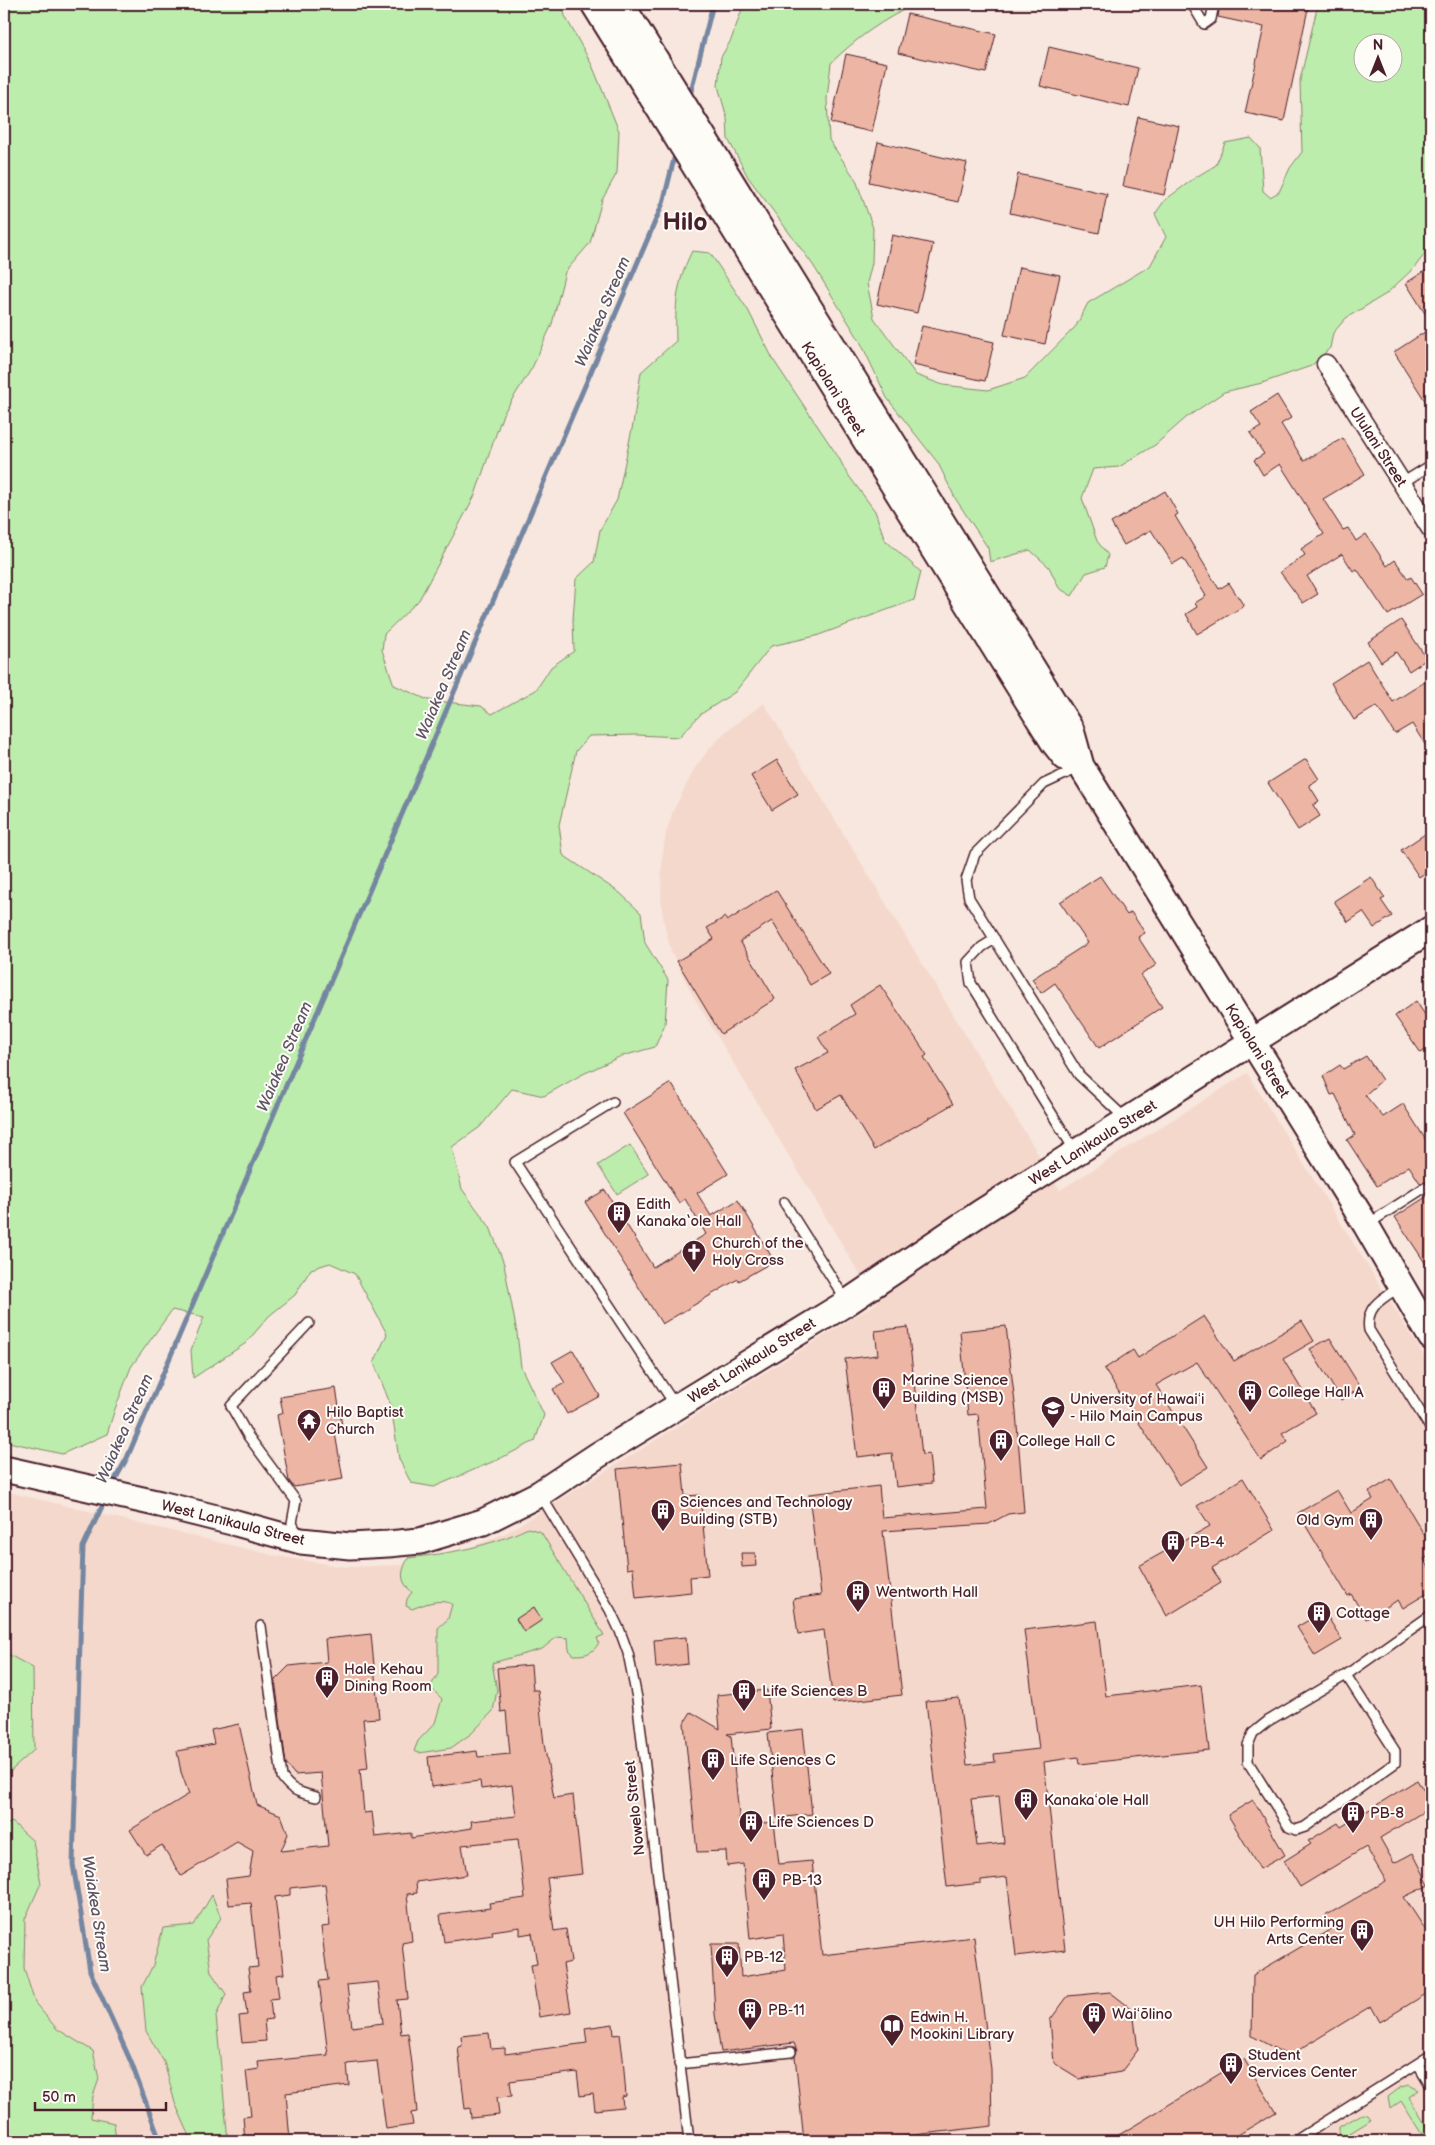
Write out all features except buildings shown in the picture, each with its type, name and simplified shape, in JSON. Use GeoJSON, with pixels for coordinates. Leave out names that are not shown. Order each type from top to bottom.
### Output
{"type":"FeatureCollection","features":[{"type":"Feature","properties":{"kind":"street","name":"Kapiolani Street"},"geometry":{"type":"LineString","coordinates":[[594,4],[1054,743],[1065,757],[1081,766]]}},
{"type":"Feature","properties":{"kind":"street","name":"Kapiolani Street"},"geometry":{"type":"LineString","coordinates":[[621,4],[1071,730],[1081,766],[1366,1226],[1431,1337]]}},
{"type":"Feature","properties":{"kind":"street","name":"Ululani Street"},"geometry":{"type":"LineString","coordinates":[[1326,364],[1431,529]]}},
{"type":"Feature","properties":{"kind":"street","name":"West Lanikaula Street"},"geometry":{"type":"LineString","coordinates":[[4,1469],[160,1504],[301,1542],[350,1546],[420,1541],[483,1522],[540,1494],[848,1302],[980,1213],[1431,929]]}},
{"type":"Feature","properties":{"kind":"lane"},"geometry":{"type":"LineString","coordinates":[[1192,4],[1204,24],[1212,19],[1214,4]]}},
{"type":"Feature","properties":{"kind":"lane"},"geometry":{"type":"LineString","coordinates":[[1402,483],[1431,466]]}},
{"type":"Feature","properties":{"kind":"lane"},"geometry":{"type":"LineString","coordinates":[[1081,766],[1044,784],[975,854],[966,880],[969,898],[1079,1075],[1128,1121]]}},
{"type":"Feature","properties":{"kind":"lane"},"geometry":{"type":"LineString","coordinates":[[995,939],[982,947],[968,962],[971,983],[1077,1153]]}},
{"type":"Feature","properties":{"kind":"lane"},"geometry":{"type":"LineString","coordinates":[[613,1102],[515,1162],[677,1407]]}},
{"type":"Feature","properties":{"kind":"lane"},"geometry":{"type":"LineString","coordinates":[[1366,1226],[1424,1188]]}},
{"type":"Feature","properties":{"kind":"lane"},"geometry":{"type":"LineString","coordinates":[[784,1202],[848,1302]]}},
{"type":"Feature","properties":{"kind":"lane"},"geometry":{"type":"LineString","coordinates":[[1401,1286],[1373,1306],[1369,1318],[1369,1330],[1431,1429]]}},
{"type":"Feature","properties":{"kind":"lane"},"geometry":{"type":"LineString","coordinates":[[301,1542],[292,1523],[296,1501],[248,1436],[230,1406],[309,1322]]}},
{"type":"Feature","properties":{"kind":"lane","name":"Nowelo Street"},"geometry":{"type":"LineString","coordinates":[[540,1494],[610,1610],[628,1653],[638,1698],[689,2141]]}},
{"type":"Feature","properties":{"kind":"lane"},"geometry":{"type":"LineString","coordinates":[[1346,1675],[1394,1751],[1395,1763],[1305,1827],[1296,1830],[1289,1826],[1248,1762],[1248,1745],[1254,1733],[1268,1721],[1346,1675],[1431,1615]]}},
{"type":"Feature","properties":{"kind":"lane"},"geometry":{"type":"LineString","coordinates":[[261,1626],[282,1777],[287,1786],[298,1793],[316,1796]]}},
{"type":"Feature","properties":{"kind":"lane"},"geometry":{"type":"LineString","coordinates":[[680,2064],[791,2052]]}},
{"type":"Feature","properties":{"kind":"lane"},"geometry":{"type":"LineString","coordinates":[[1295,2141],[1431,2056]]}},
{"type":"Feature","properties":{"kind":"lane"},"geometry":{"type":"LineString","coordinates":[[1418,2064],[1431,2086]]}},
{"type":"Feature","properties":{"kind":"shaded area","name":"University of Hawaiʻi - Hilo Main Campus"},"geometry":{"type":"Polygon","coordinates":[[[764,703],[1060,1190],[1247,1073],[1431,1367],[1431,2141],[4,2141],[4,1491],[272,1555],[345,1567],[401,1565],[456,1553],[506,1533],[877,1303],[692,994],[671,951],[665,928],[661,904],[662,857],[666,833],[673,811],[695,768],[709,749],[726,731],[764,703]]]}},
{"type":"Feature","properties":{"kind":"green space"},"geometry":{"type":"Polygon","coordinates":[[[4,4],[562,4],[565,16],[592,65],[619,131],[617,173],[602,200],[590,243],[565,272],[552,324],[532,368],[503,414],[475,495],[419,600],[384,634],[382,650],[394,685],[428,700],[481,706],[492,714],[536,690],[551,667],[574,651],[573,619],[576,579],[594,562],[600,530],[617,500],[633,424],[641,372],[676,341],[678,295],[683,274],[692,251],[710,253],[748,310],[774,361],[839,458],[846,472],[875,511],[885,540],[921,572],[914,600],[816,636],[771,646],[735,692],[701,714],[679,737],[637,735],[589,736],[576,751],[559,825],[563,855],[620,893],[641,913],[645,943],[668,980],[665,1024],[655,1047],[619,1057],[581,1075],[544,1096],[512,1089],[480,1127],[452,1147],[462,1189],[490,1227],[504,1264],[517,1333],[521,1367],[544,1415],[535,1441],[434,1487],[411,1483],[399,1459],[391,1406],[374,1363],[387,1334],[355,1274],[330,1263],[311,1269],[295,1295],[269,1316],[246,1343],[193,1378],[191,1350],[204,1317],[172,1310],[131,1367],[107,1434],[62,1454],[4,1441],[4,4]]]}},
{"type":"Feature","properties":{"kind":"green space"},"geometry":{"type":"Polygon","coordinates":[[[744,4],[916,4],[871,30],[831,63],[827,99],[829,140],[856,180],[873,228],[872,263],[867,283],[874,318],[916,375],[943,385],[988,390],[1025,378],[1076,326],[1088,303],[1150,266],[1166,237],[1155,214],[1165,200],[1216,165],[1225,143],[1251,138],[1260,148],[1263,191],[1270,197],[1279,192],[1290,168],[1302,152],[1300,80],[1318,4],[1431,4],[1431,246],[1414,268],[1386,294],[1346,318],[1333,333],[1330,348],[1311,366],[1262,383],[1224,392],[1187,417],[1155,445],[1119,467],[1093,469],[1082,498],[1097,541],[1108,555],[1105,567],[1086,573],[1072,596],[1059,588],[1049,567],[1030,550],[990,562],[988,548],[955,498],[938,463],[887,398],[860,341],[813,265],[748,177],[728,139],[727,118],[718,86],[721,57],[731,40],[744,4]]]}},
{"type":"Feature","properties":{"kind":"green space"},"geometry":{"type":"Polygon","coordinates":[[[630,1145],[649,1174],[617,1194],[598,1165],[630,1145]]]}},
{"type":"Feature","properties":{"kind":"green space"},"geometry":{"type":"Polygon","coordinates":[[[528,1528],[541,1532],[604,1635],[597,1638],[599,1643],[591,1652],[585,1654],[574,1655],[569,1650],[568,1638],[557,1637],[542,1649],[492,1663],[497,1690],[493,1711],[472,1733],[451,1748],[419,1753],[414,1751],[418,1741],[435,1723],[442,1699],[430,1687],[438,1674],[438,1628],[448,1619],[452,1604],[437,1602],[412,1609],[406,1606],[407,1599],[412,1592],[405,1584],[402,1576],[408,1558],[484,1545],[528,1528]]]}},
{"type":"Feature","properties":{"kind":"green space"},"geometry":{"type":"Polygon","coordinates":[[[6,1653],[33,1668],[34,1750],[4,1777],[4,1654],[6,1653]]]}},
{"type":"Feature","properties":{"kind":"green space"},"geometry":{"type":"Polygon","coordinates":[[[12,1822],[33,1841],[41,1883],[25,1919],[24,1968],[35,2003],[57,2029],[93,2051],[99,2079],[93,2096],[91,2118],[114,2123],[116,2141],[4,2141],[4,1826],[12,1822]]]}},
{"type":"Feature","properties":{"kind":"green space"},"geometry":{"type":"Polygon","coordinates":[[[212,1895],[221,1918],[206,1940],[211,1972],[226,1994],[216,2016],[228,2141],[192,2141],[175,2103],[164,2062],[146,2031],[142,1987],[153,1965],[163,1928],[194,1925],[212,1895]]]}},
{"type":"Feature","properties":{"kind":"green space"},"geometry":{"type":"Polygon","coordinates":[[[1409,2085],[1419,2090],[1409,2097],[1431,2134],[1431,2141],[1426,2141],[1401,2101],[1390,2109],[1388,2097],[1401,2087],[1409,2085]]]}},
{"type":"Feature","properties":{"kind":"green space"},"geometry":{"type":"Polygon","coordinates":[[[1362,2114],[1367,2115],[1371,2120],[1342,2138],[1339,2133],[1339,2127],[1362,2114]]]}},
{"type":"Feature","properties":{"kind":"waterway","name":"Waiakea Stream"},"geometry":{"type":"LineString","coordinates":[[689,99],[713,4]]}},
{"type":"Feature","properties":{"kind":"waterway","name":"Waiakea Stream"},"geometry":{"type":"LineString","coordinates":[[112,1485],[127,1458],[663,203],[676,151]]}},
{"type":"Feature","properties":{"kind":"waterway","name":"Waiakea Stream"},"geometry":{"type":"LineString","coordinates":[[105,1500],[83,1547],[73,1864],[90,1971],[131,2062],[160,2141]]}},
{"type":"Feature","properties":{"kind":"place","name":"Edith Kanaka‘ole Hall"},"geometry":{"type":"Point","coordinates":[619,1234]}},
{"type":"Feature","properties":{"kind":"place","name":"Church of the Holy Cross"},"geometry":{"type":"Point","coordinates":[694,1273]}},
{"type":"Feature","properties":{"kind":"place","name":"Marine Science Building (MSB)"},"geometry":{"type":"Point","coordinates":[884,1410]}},
{"type":"Feature","properties":{"kind":"place","name":"College Hall A"},"geometry":{"type":"Point","coordinates":[1250,1413]}},
{"type":"Feature","properties":{"kind":"place","name":"University of Hawaiʻi - Hilo Main Campus"},"geometry":{"type":"Point","coordinates":[1053,1429]}},
{"type":"Feature","properties":{"kind":"place","name":"Hilo Baptist Church"},"geometry":{"type":"Point","coordinates":[309,1442]}},
{"type":"Feature","properties":{"kind":"place","name":"College Hall C"},"geometry":{"type":"Point","coordinates":[1001,1462]}},
{"type":"Feature","properties":{"kind":"place","name":"Sciences and Technology Building (STB)"},"geometry":{"type":"Point","coordinates":[663,1532]}},
{"type":"Feature","properties":{"kind":"place","name":"Old Gym"},"geometry":{"type":"Point","coordinates":[1371,1541]}},
{"type":"Feature","properties":{"kind":"place","name":"PB-4"},"geometry":{"type":"Point","coordinates":[1173,1563]}},
{"type":"Feature","properties":{"kind":"place","name":"Wentworth Hall"},"geometry":{"type":"Point","coordinates":[858,1613]}},
{"type":"Feature","properties":{"kind":"place","name":"Cottage"},"geometry":{"type":"Point","coordinates":[1319,1634]}},
{"type":"Feature","properties":{"kind":"place","name":"Hale Kehau Dining Room"},"geometry":{"type":"Point","coordinates":[327,1699]}},
{"type":"Feature","properties":{"kind":"place","name":"Life Sciences B"},"geometry":{"type":"Point","coordinates":[744,1712]}},
{"type":"Feature","properties":{"kind":"place","name":"Life Sciences C"},"geometry":{"type":"Point","coordinates":[713,1781]}},
{"type":"Feature","properties":{"kind":"place","name":"Kanakaʻole Hall"},"geometry":{"type":"Point","coordinates":[1026,1821]}},
{"type":"Feature","properties":{"kind":"place","name":"PB-8"},"geometry":{"type":"Point","coordinates":[1353,1834]}},
{"type":"Feature","properties":{"kind":"place","name":"Life Sciences D"},"geometry":{"type":"Point","coordinates":[751,1843]}},
{"type":"Feature","properties":{"kind":"place","name":"PB-13"},"geometry":{"type":"Point","coordinates":[764,1901]}},
{"type":"Feature","properties":{"kind":"place","name":"UH Hilo Performing Arts Center"},"geometry":{"type":"Point","coordinates":[1362,1952]}},
{"type":"Feature","properties":{"kind":"place","name":"PB-12"},"geometry":{"type":"Point","coordinates":[727,1978]}},
{"type":"Feature","properties":{"kind":"place","name":"PB-11"},"geometry":{"type":"Point","coordinates":[750,2031]}},
{"type":"Feature","properties":{"kind":"place","name":"Waiʻōlino"},"geometry":{"type":"Point","coordinates":[1094,2035]}},
{"type":"Feature","properties":{"kind":"place","name":"Edwin H. Mookini Library"},"geometry":{"type":"Point","coordinates":[892,2047]}},
{"type":"Feature","properties":{"kind":"place","name":"Student Services Center"},"geometry":{"type":"Point","coordinates":[1231,2085]}},
{"type":"Feature","properties":{"kind":"district","name":"Hilo"},"geometry":{"type":"Point","coordinates":[685,222]}}]}
